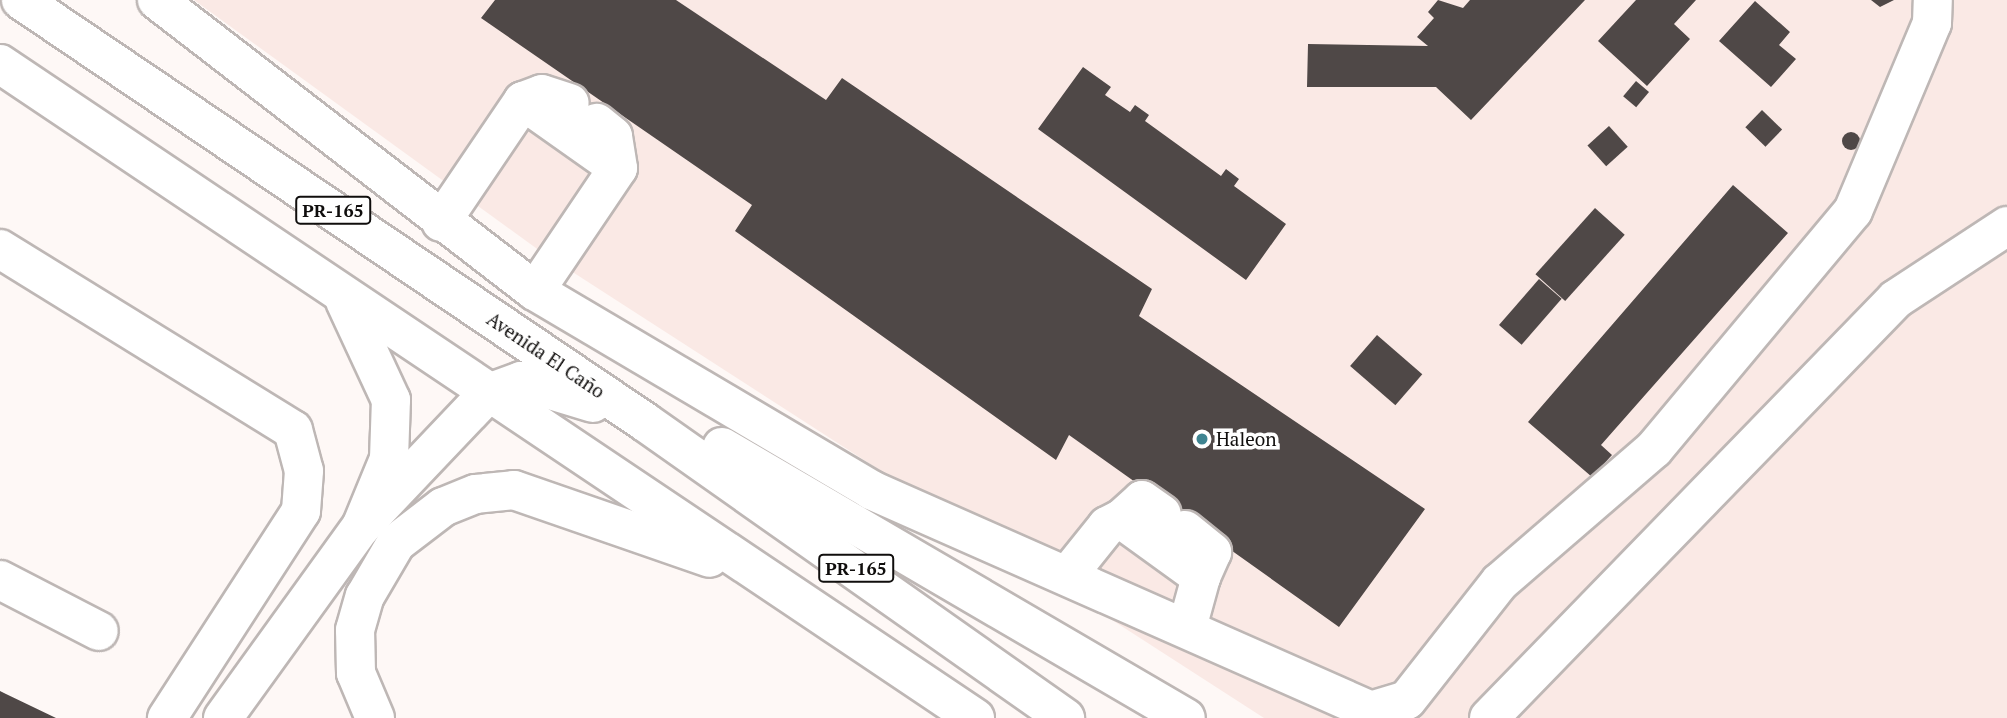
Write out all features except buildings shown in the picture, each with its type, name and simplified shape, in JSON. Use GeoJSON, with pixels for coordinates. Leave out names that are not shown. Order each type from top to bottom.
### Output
{"type":"FeatureCollection","features":[{"type":"Feature","properties":{"kind":"main road","name":"Avenida El Caño"},"geometry":{"type":"LineString","coordinates":[[21,0],[645,422],[1065,718]]}},
{"type":"Feature","properties":{"kind":"main road"},"geometry":{"type":"LineString","coordinates":[[157,0],[441,222],[535,291],[871,490],[1380,714],[1407,699],[1500,582],[1654,449],[1853,211],[1932,23],[1933,0]]}},
{"type":"Feature","properties":{"kind":"main road","name":"PR-165"},"geometry":{"type":"LineString","coordinates":[[0,64],[342,297],[975,718]]}},
{"type":"Feature","properties":{"kind":"main road"},"geometry":{"type":"LineString","coordinates":[[441,222],[523,102],[542,94],[584,113],[614,136],[618,168],[535,291]]}},
{"type":"Feature","properties":{"kind":"main road"},"geometry":{"type":"LineString","coordinates":[[523,102],[618,168]]}},
{"type":"Feature","properties":{"kind":"main road"},"geometry":{"type":"LineString","coordinates":[[1489,718],[1896,299],[2007,226]]}},
{"type":"Feature","properties":{"kind":"main road"},"geometry":{"type":"LineString","coordinates":[[0,249],[293,430],[304,471],[300,510],[167,718]]}},
{"type":"Feature","properties":{"kind":"main road"},"geometry":{"type":"LineString","coordinates":[[342,297],[384,377],[393,424],[389,459],[360,527]]}},
{"type":"Feature","properties":{"kind":"main road"},"geometry":{"type":"LineString","coordinates":[[223,718],[360,527],[488,393],[531,382],[645,422],[705,437],[1186,718]]}},
{"type":"Feature","properties":{"kind":"main road"},"geometry":{"type":"LineString","coordinates":[[375,718],[356,673],[355,630],[378,565],[414,525],[476,494],[514,490],[762,576]]}},
{"type":"Feature","properties":{"kind":"main road"},"geometry":{"type":"LineString","coordinates":[[1067,576],[1107,526],[1121,519],[1142,500],[1212,552],[1201,577],[1186,628]]}},
{"type":"Feature","properties":{"kind":"main road"},"geometry":{"type":"LineString","coordinates":[[1121,519],[1201,577]]}},
{"type":"Feature","properties":{"kind":"main road"},"geometry":{"type":"LineString","coordinates":[[0,580],[99,631]]}},
{"type":"Feature","properties":{"kind":"shaded area"},"geometry":{"type":"Polygon","coordinates":[[[194,0],[2007,0],[2007,718],[1264,718],[540,251],[194,0]]]}},
{"type":"Feature","properties":{"kind":"place","name":"Haleon"},"geometry":{"type":"Point","coordinates":[1202,439]}}]}
